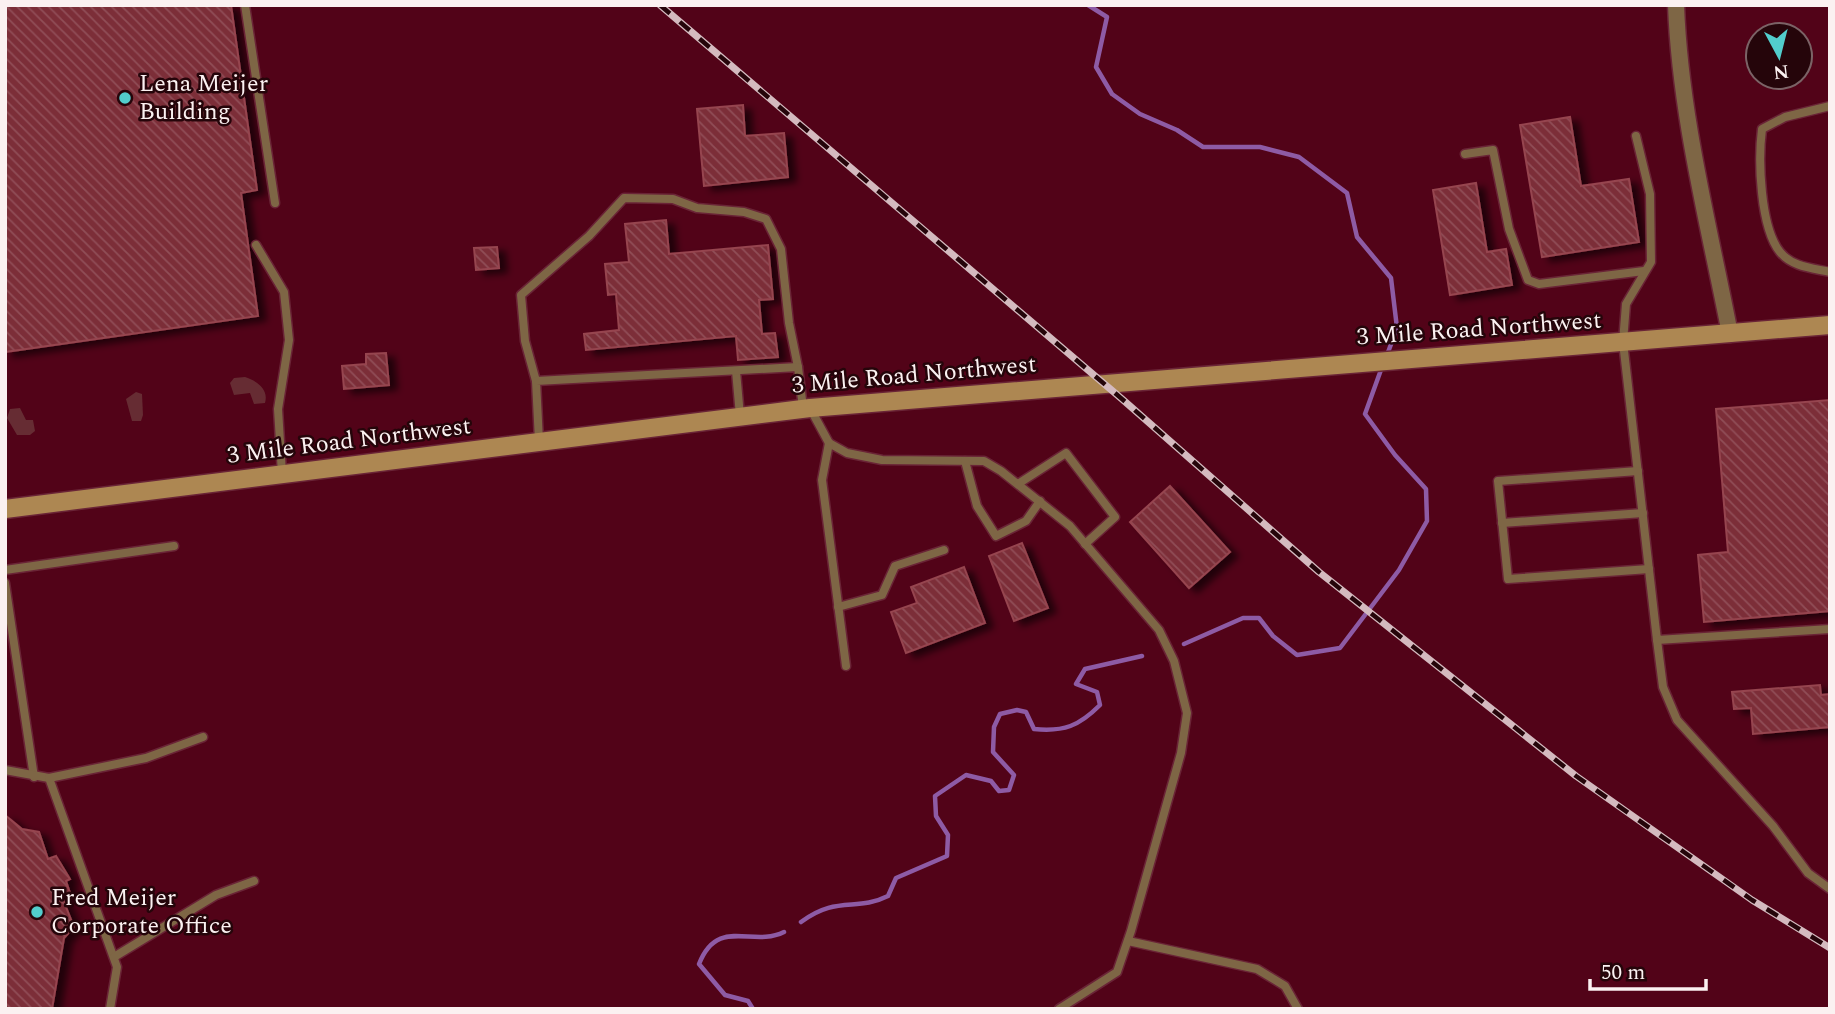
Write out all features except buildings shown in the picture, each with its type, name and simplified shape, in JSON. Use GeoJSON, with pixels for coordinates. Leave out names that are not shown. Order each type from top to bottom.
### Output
{"type":"FeatureCollection","features":[{"type":"Feature","properties":{"kind":"main road","name":"3 Mile Road Northwest"},"geometry":{"type":"LineString","coordinates":[[5,509],[807,408],[1830,325]]}},
{"type":"Feature","properties":{"kind":"street"},"geometry":{"type":"LineString","coordinates":[[1676,5],[1677,40],[1694,146],[1730,334]]}},
{"type":"Feature","properties":{"kind":"lane"},"geometry":{"type":"LineString","coordinates":[[244,5],[275,204]]}},
{"type":"Feature","properties":{"kind":"lane"},"geometry":{"type":"LineString","coordinates":[[1830,106],[1785,117],[1762,129],[1759,154],[1764,202],[1773,239],[1781,253],[1795,264],[1830,272]]}},
{"type":"Feature","properties":{"kind":"lane"},"geometry":{"type":"LineString","coordinates":[[1636,136],[1650,194],[1651,262],[1626,303],[1623,342],[1662,687],[1677,720],[1773,826],[1808,873],[1830,889]]}},
{"type":"Feature","properties":{"kind":"lane"},"geometry":{"type":"LineString","coordinates":[[1465,154],[1493,150],[1508,229],[1528,280],[1539,284],[1644,271]]}},
{"type":"Feature","properties":{"kind":"lane"},"geometry":{"type":"LineString","coordinates":[[539,441],[536,381],[525,341],[521,295],[589,236],[624,198],[673,199],[697,208],[744,212],[766,219],[781,249],[789,323],[807,408],[829,443],[847,453],[882,460],[984,461],[1018,484],[1070,526],[1159,630],[1174,661],[1187,713],[1181,753],[1128,942],[1117,972],[1059,1009]]}},
{"type":"Feature","properties":{"kind":"lane"},"geometry":{"type":"LineString","coordinates":[[256,245],[284,292],[289,340],[278,410],[282,475]]}},
{"type":"Feature","properties":{"kind":"lane"},"geometry":{"type":"LineString","coordinates":[[536,381],[798,367]]}},
{"type":"Feature","properties":{"kind":"lane"},"geometry":{"type":"LineString","coordinates":[[736,371],[740,416]]}},
{"type":"Feature","properties":{"kind":"lane"},"geometry":{"type":"LineString","coordinates":[[829,443],[822,480],[846,666]]}},
{"type":"Feature","properties":{"kind":"lane"},"geometry":{"type":"LineString","coordinates":[[1018,484],[1066,453],[1115,517],[1086,544]]}},
{"type":"Feature","properties":{"kind":"lane"},"geometry":{"type":"LineString","coordinates":[[965,461],[977,506],[996,536],[1026,521],[1040,501]]}},
{"type":"Feature","properties":{"kind":"lane"},"geometry":{"type":"LineString","coordinates":[[1638,471],[1498,481],[1507,579],[1649,569]]}},
{"type":"Feature","properties":{"kind":"lane"},"geometry":{"type":"LineString","coordinates":[[1502,523],[1643,513]]}},
{"type":"Feature","properties":{"kind":"lane"},"geometry":{"type":"LineString","coordinates":[[5,570],[174,546]]}},
{"type":"Feature","properties":{"kind":"lane"},"geometry":{"type":"LineString","coordinates":[[838,607],[882,595],[895,566],[944,550]]}},
{"type":"Feature","properties":{"kind":"lane"},"geometry":{"type":"LineString","coordinates":[[5,583],[34,777]]}},
{"type":"Feature","properties":{"kind":"lane"},"geometry":{"type":"LineString","coordinates":[[1657,640],[1830,629]]}},
{"type":"Feature","properties":{"kind":"lane"},"geometry":{"type":"LineString","coordinates":[[5,770],[49,778],[146,758],[203,737]]}},
{"type":"Feature","properties":{"kind":"lane"},"geometry":{"type":"LineString","coordinates":[[49,778],[117,967],[110,1009]]}},
{"type":"Feature","properties":{"kind":"lane"},"geometry":{"type":"LineString","coordinates":[[114,957],[216,895],[254,881]]}},
{"type":"Feature","properties":{"kind":"lane"},"geometry":{"type":"LineString","coordinates":[[1128,942],[1257,969],[1285,986],[1297,1009]]}},
{"type":"Feature","properties":{"kind":"shaded area"},"geometry":{"type":"Polygon","coordinates":[[[245,377],[261,386],[266,398],[265,403],[254,404],[250,393],[234,395],[230,383],[234,378],[245,377]]]}},
{"type":"Feature","properties":{"kind":"shaded area"},"geometry":{"type":"Polygon","coordinates":[[[136,392],[142,394],[141,421],[132,421],[126,399],[136,392]]]}},
{"type":"Feature","properties":{"kind":"shaded area"},"geometry":{"type":"Polygon","coordinates":[[[20,408],[26,420],[33,420],[35,431],[30,435],[17,435],[7,418],[10,409],[20,408]]]}},
{"type":"Feature","properties":{"kind":"waterway"},"geometry":{"type":"LineString","coordinates":[[1088,5],[1107,17],[1096,67],[1112,94],[1140,114],[1177,130],[1203,147],[1260,147],[1299,157],[1347,193],[1357,237],[1391,278],[1397,328],[1387,355]]}},
{"type":"Feature","properties":{"kind":"waterway"},"geometry":{"type":"LineString","coordinates":[[1184,644],[1243,618],[1259,618],[1273,636],[1297,655],[1340,648],[1399,570],[1427,521],[1426,489],[1395,455],[1365,414],[1382,367]]}},
{"type":"Feature","properties":{"kind":"waterway"},"geometry":{"type":"LineString","coordinates":[[801,922],[825,909],[877,901],[888,896],[896,878],[947,856],[948,835],[936,816],[935,796],[966,775],[991,781],[999,791],[1009,790],[1014,775],[993,752],[994,727],[1000,714],[1017,710],[1026,712],[1034,729],[1063,728],[1078,723],[1100,705],[1097,692],[1076,684],[1085,669],[1142,656]]}},
{"type":"Feature","properties":{"kind":"waterway"},"geometry":{"type":"LineString","coordinates":[[753,1009],[748,1001],[725,995],[699,964],[707,950],[716,941],[726,937],[772,936],[784,932]]}},
{"type":"Feature","properties":{"kind":"railway"},"geometry":{"type":"LineString","coordinates":[[660,5],[1122,399],[1319,572],[1576,776],[1752,900],[1830,948]]}},
{"type":"Feature","properties":{"kind":"place","name":"Lena Meijer Building"},"geometry":{"type":"Point","coordinates":[125,98]}},
{"type":"Feature","properties":{"kind":"place","name":"Fred Meijer Corporate Office"},"geometry":{"type":"Point","coordinates":[37,912]}}]}
